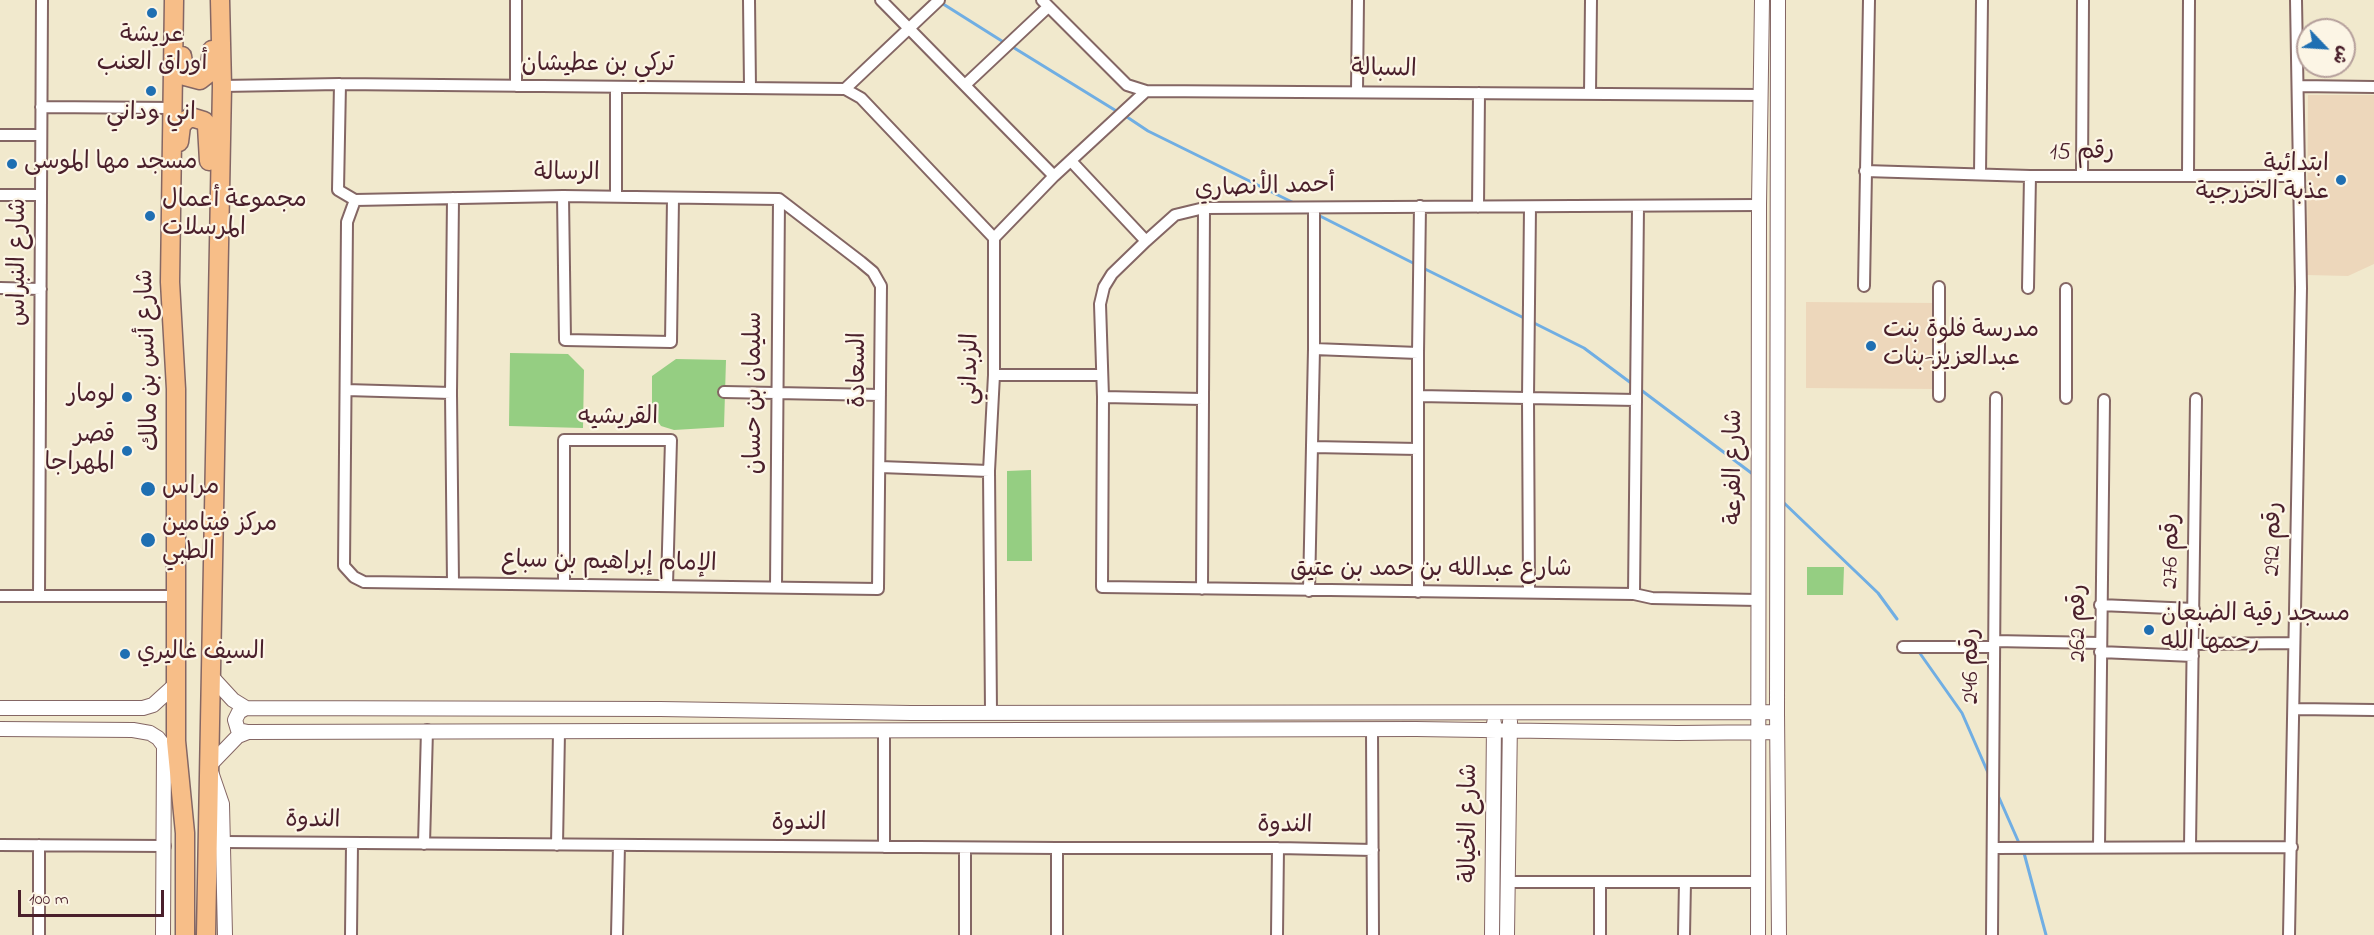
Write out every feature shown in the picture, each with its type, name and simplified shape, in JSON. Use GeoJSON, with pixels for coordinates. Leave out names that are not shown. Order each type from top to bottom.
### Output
{"type":"FeatureCollection","features":[{"type":"Feature","properties":{"kind":"main road","name":"شارع أنس بن مالك"},"geometry":{"type":"LineString","coordinates":[[174,0],[170,282],[176,389],[176,741],[185,833],[185,935]]}},
{"type":"Feature","properties":{"kind":"main road"},"geometry":{"type":"LineString","coordinates":[[180,0],[183,70],[185,76],[200,80],[206,77],[211,68],[214,0]]}},
{"type":"Feature","properties":{"kind":"main road"},"geometry":{"type":"LineString","coordinates":[[206,935],[222,86],[220,0]]}},
{"type":"Feature","properties":{"kind":"main road"},"geometry":{"type":"LineString","coordinates":[[170,282],[181,126],[191,117],[199,118],[207,126],[211,246],[217,294]]}},
{"type":"Feature","properties":{"kind":"street","name":"شارع النبراس"},"geometry":{"type":"LineString","coordinates":[[39,596],[42,0]]}},
{"type":"Feature","properties":{"kind":"street"},"geometry":{"type":"LineString","coordinates":[[516,0],[516,86]]}},
{"type":"Feature","properties":{"kind":"street"},"geometry":{"type":"LineString","coordinates":[[749,0],[750,87]]}},
{"type":"Feature","properties":{"kind":"street"},"geometry":{"type":"LineString","coordinates":[[881,0],[1054,176]]}},
{"type":"Feature","properties":{"kind":"street"},"geometry":{"type":"LineString","coordinates":[[939,0],[845,89],[861,98],[994,238],[1054,176],[1146,91]]}},
{"type":"Feature","properties":{"kind":"street"},"geometry":{"type":"LineString","coordinates":[[1357,91],[1358,0]]}},
{"type":"Feature","properties":{"kind":"street"},"geometry":{"type":"LineString","coordinates":[[1590,94],[1591,0]]}},
{"type":"Feature","properties":{"kind":"street","name":"شارع الفرعة"},"geometry":{"type":"LineString","coordinates":[[1758,935],[1759,205],[1762,0]]}},
{"type":"Feature","properties":{"kind":"street","name":"شارع الفرعة"},"geometry":{"type":"LineString","coordinates":[[1778,0],[1779,935]]}},
{"type":"Feature","properties":{"kind":"street"},"geometry":{"type":"LineString","coordinates":[[1864,286],[1869,0]]}},
{"type":"Feature","properties":{"kind":"street"},"geometry":{"type":"LineString","coordinates":[[1980,174],[1982,0]]}},
{"type":"Feature","properties":{"kind":"street"},"geometry":{"type":"LineString","coordinates":[[2082,175],[2083,0]]}},
{"type":"Feature","properties":{"kind":"street"},"geometry":{"type":"LineString","coordinates":[[2188,175],[2189,0]]}},
{"type":"Feature","properties":{"kind":"street","name":"رقم 292"},"geometry":{"type":"LineString","coordinates":[[2289,935],[2295,709],[2294,643],[2301,288],[2296,0]]}},
{"type":"Feature","properties":{"kind":"street"},"geometry":{"type":"LineString","coordinates":[[965,84],[1045,3]]}},
{"type":"Feature","properties":{"kind":"street","name":"السبالة"},"geometry":{"type":"LineString","coordinates":[[1045,3],[1127,85],[1146,91],[1761,95]]}},
{"type":"Feature","properties":{"kind":"street"},"geometry":{"type":"LineString","coordinates":[[340,84],[338,190],[355,200],[346,222],[346,390],[451,393]]}},
{"type":"Feature","properties":{"kind":"street","name":"تركي بن عطيشان"},"geometry":{"type":"LineString","coordinates":[[222,86],[340,84],[845,89]]}},
{"type":"Feature","properties":{"kind":"street"},"geometry":{"type":"LineString","coordinates":[[2298,86],[2374,87]]}},
{"type":"Feature","properties":{"kind":"street"},"geometry":{"type":"LineString","coordinates":[[616,87],[616,196]]}},
{"type":"Feature","properties":{"kind":"street"},"geometry":{"type":"LineString","coordinates":[[1478,207],[1479,93]]}},
{"type":"Feature","properties":{"kind":"street"},"geometry":{"type":"LineString","coordinates":[[42,107],[174,108]]}},
{"type":"Feature","properties":{"kind":"street"},"geometry":{"type":"LineString","coordinates":[[0,135],[41,135]]}},
{"type":"Feature","properties":{"kind":"street"},"geometry":{"type":"LineString","coordinates":[[1071,161],[1146,241]]}},
{"type":"Feature","properties":{"kind":"street","name":"رقم 15"},"geometry":{"type":"LineString","coordinates":[[1865,171],[2030,176],[2298,176]]}},
{"type":"Feature","properties":{"kind":"street"},"geometry":{"type":"LineString","coordinates":[[2028,288],[2030,176]]}},
{"type":"Feature","properties":{"kind":"street"},"geometry":{"type":"LineString","coordinates":[[0,195],[41,195]]}},
{"type":"Feature","properties":{"kind":"street"},"geometry":{"type":"LineString","coordinates":[[563,196],[565,340],[671,342],[673,198]]}},
{"type":"Feature","properties":{"kind":"street","name":"الرسالة"},"geometry":{"type":"LineString","coordinates":[[355,200],[563,196],[779,199]]}},
{"type":"Feature","properties":{"kind":"street"},"geometry":{"type":"LineString","coordinates":[[453,198],[451,393],[453,583]]}},
{"type":"Feature","properties":{"kind":"street","name":"سليمان بن حسان"},"geometry":{"type":"LineString","coordinates":[[776,587],[779,199]]}},
{"type":"Feature","properties":{"kind":"street","name":"السعادة"},"geometry":{"type":"LineString","coordinates":[[779,199],[873,272],[881,286],[878,589]]}},
{"type":"Feature","properties":{"kind":"street","name":"أحمد الأنصاري"},"geometry":{"type":"LineString","coordinates":[[1102,588],[1100,304],[1104,286],[1112,274],[1175,215],[1204,208],[1759,205]]}},
{"type":"Feature","properties":{"kind":"street"},"geometry":{"type":"LineString","coordinates":[[1418,592],[1420,207]]}},
{"type":"Feature","properties":{"kind":"street"},"geometry":{"type":"LineString","coordinates":[[1529,592],[1530,207]]}},
{"type":"Feature","properties":{"kind":"street"},"geometry":{"type":"LineString","coordinates":[[1634,594],[1638,207]]}},
{"type":"Feature","properties":{"kind":"street"},"geometry":{"type":"LineString","coordinates":[[1202,590],[1204,208]]}},
{"type":"Feature","properties":{"kind":"street"},"geometry":{"type":"LineString","coordinates":[[1309,591],[1314,349],[1314,208]]}},
{"type":"Feature","properties":{"kind":"street","name":"الزبداني"},"geometry":{"type":"LineString","coordinates":[[991,712],[989,471],[994,375],[994,238]]}},
{"type":"Feature","properties":{"kind":"street"},"geometry":{"type":"LineString","coordinates":[[1939,287],[1939,396]]}},
{"type":"Feature","properties":{"kind":"street"},"geometry":{"type":"LineString","coordinates":[[0,288],[41,289]]}},
{"type":"Feature","properties":{"kind":"street"},"geometry":{"type":"LineString","coordinates":[[2066,289],[2066,398]]}},
{"type":"Feature","properties":{"kind":"street"},"geometry":{"type":"LineString","coordinates":[[1314,349],[1418,353]]}},
{"type":"Feature","properties":{"kind":"street"},"geometry":{"type":"LineString","coordinates":[[994,375],[1102,375]]}},
{"type":"Feature","properties":{"kind":"street","name":"الإمام إبراهيم بن سباع"},"geometry":{"type":"LineString","coordinates":[[346,390],[344,566],[354,577],[364,582],[878,589]]}},
{"type":"Feature","properties":{"kind":"street"},"geometry":{"type":"LineString","coordinates":[[724,392],[880,395]]}},
{"type":"Feature","properties":{"kind":"street"},"geometry":{"type":"LineString","coordinates":[[1418,396],[1636,400]]}},
{"type":"Feature","properties":{"kind":"street"},"geometry":{"type":"LineString","coordinates":[[1102,397],[1203,399]]}},
{"type":"Feature","properties":{"kind":"street","name":"رقم 246"},"geometry":{"type":"LineString","coordinates":[[1992,935],[1996,398]]}},
{"type":"Feature","properties":{"kind":"street","name":"رقم 276"},"geometry":{"type":"LineString","coordinates":[[2190,846],[2196,399]]}},
{"type":"Feature","properties":{"kind":"street","name":"رقم 262"},"geometry":{"type":"LineString","coordinates":[[2099,847],[2104,400]]}},
{"type":"Feature","properties":{"kind":"street","name":"القريشيه"},"geometry":{"type":"LineString","coordinates":[[564,584],[564,440],[670,440],[667,585]]}},
{"type":"Feature","properties":{"kind":"street"},"geometry":{"type":"LineString","coordinates":[[1312,447],[1418,449]]}},
{"type":"Feature","properties":{"kind":"street"},"geometry":{"type":"LineString","coordinates":[[880,467],[989,471]]}},
{"type":"Feature","properties":{"kind":"street","name":"شارع عبدالله بن حمد بن عتيق"},"geometry":{"type":"LineString","coordinates":[[1102,588],[1529,592],[1758,600]]}},
{"type":"Feature","properties":{"kind":"street"},"geometry":{"type":"LineString","coordinates":[[0,596],[175,596]]}},
{"type":"Feature","properties":{"kind":"street"},"geometry":{"type":"LineString","coordinates":[[2100,605],[2194,609]]}},
{"type":"Feature","properties":{"kind":"street"},"geometry":{"type":"LineString","coordinates":[[2194,644],[2294,643]]}},
{"type":"Feature","properties":{"kind":"street"},"geometry":{"type":"LineString","coordinates":[[1903,647],[1994,644],[2100,648],[2193,656]]}},
{"type":"Feature","properties":{"kind":"street"},"geometry":{"type":"LineString","coordinates":[[210,675],[233,700],[246,708]]}},
{"type":"Feature","properties":{"kind":"street"},"geometry":{"type":"LineString","coordinates":[[0,708],[143,708],[153,705],[175,684]]}},
{"type":"Feature","properties":{"kind":"street"},"geometry":{"type":"LineString","coordinates":[[1777,712],[991,712],[246,708],[239,712],[235,720],[238,730],[248,732],[427,730],[559,732],[660,730],[1777,732]]}},
{"type":"Feature","properties":{"kind":"street"},"geometry":{"type":"LineString","coordinates":[[630,731],[638,725],[641,718],[632,709]]}},
{"type":"Feature","properties":{"kind":"street"},"geometry":{"type":"LineString","coordinates":[[660,709],[655,722],[660,730]]}},
{"type":"Feature","properties":{"kind":"street"},"geometry":{"type":"LineString","coordinates":[[2295,709],[2374,710]]}},
{"type":"Feature","properties":{"kind":"street","name":"شارع الخيالة"},"geometry":{"type":"LineString","coordinates":[[1492,935],[1494,712]]}},
{"type":"Feature","properties":{"kind":"street","name":"شارع الخيالة"},"geometry":{"type":"LineString","coordinates":[[1507,935],[1510,712]]}},
{"type":"Feature","properties":{"kind":"street"},"geometry":{"type":"LineString","coordinates":[[1725,713],[1744,719],[1745,724],[1743,729],[1727,733]]}},
{"type":"Feature","properties":{"kind":"street"},"geometry":{"type":"LineString","coordinates":[[0,729],[134,729],[150,733],[158,738],[164,746],[164,935]]}},
{"type":"Feature","properties":{"kind":"street"},"geometry":{"type":"LineString","coordinates":[[424,844],[427,730]]}},
{"type":"Feature","properties":{"kind":"street"},"geometry":{"type":"LineString","coordinates":[[1372,730],[1372,935]]}},
{"type":"Feature","properties":{"kind":"street"},"geometry":{"type":"LineString","coordinates":[[225,935],[222,804],[209,766],[238,736],[248,732]]}},
{"type":"Feature","properties":{"kind":"street"},"geometry":{"type":"LineString","coordinates":[[557,845],[559,732]]}},
{"type":"Feature","properties":{"kind":"street"},"geometry":{"type":"LineString","coordinates":[[884,732],[884,847]]}},
{"type":"Feature","properties":{"kind":"street"},"geometry":{"type":"LineString","coordinates":[[165,877],[176,741]]}},
{"type":"Feature","properties":{"kind":"street"},"geometry":{"type":"LineString","coordinates":[[1494,757],[1499,752],[1503,752],[1510,762]]}},
{"type":"Feature","properties":{"kind":"street","name":"الندوة"},"geometry":{"type":"LineString","coordinates":[[224,842],[1373,850]]}},
{"type":"Feature","properties":{"kind":"street"},"geometry":{"type":"LineString","coordinates":[[351,935],[352,844]]}},
{"type":"Feature","properties":{"kind":"street"},"geometry":{"type":"LineString","coordinates":[[0,845],[165,846]]}},
{"type":"Feature","properties":{"kind":"street"},"geometry":{"type":"LineString","coordinates":[[39,845],[39,935]]}},
{"type":"Feature","properties":{"kind":"street"},"geometry":{"type":"LineString","coordinates":[[617,935],[619,845]]}},
{"type":"Feature","properties":{"kind":"street"},"geometry":{"type":"LineString","coordinates":[[1993,848],[2292,847]]}},
{"type":"Feature","properties":{"kind":"street"},"geometry":{"type":"LineString","coordinates":[[965,848],[965,935]]}},
{"type":"Feature","properties":{"kind":"street"},"geometry":{"type":"LineString","coordinates":[[1057,848],[1057,935]]}},
{"type":"Feature","properties":{"kind":"street"},"geometry":{"type":"LineString","coordinates":[[1277,935],[1278,848]]}},
{"type":"Feature","properties":{"kind":"street"},"geometry":{"type":"LineString","coordinates":[[1508,882],[1758,882]]}},
{"type":"Feature","properties":{"kind":"street"},"geometry":{"type":"LineString","coordinates":[[1600,882],[1600,935]]}},
{"type":"Feature","properties":{"kind":"street"},"geometry":{"type":"LineString","coordinates":[[1684,935],[1685,882]]}},
{"type":"Feature","properties":{"kind":"shaded area","name":"ابتدائية عذبة الخزرجية"},"geometry":{"type":"Polygon","coordinates":[[[2308,95],[2374,95],[2374,264],[2348,276],[2307,275],[2308,95]]]}},
{"type":"Feature","properties":{"kind":"shaded area","name":"مدرسة فلوة بنت عبدالعزيز-بنات"},"geometry":{"type":"Polygon","coordinates":[[[1806,302],[1936,303],[1936,389],[1806,388],[1806,302]]]}},
{"type":"Feature","properties":{"kind":"green space"},"geometry":{"type":"Polygon","coordinates":[[[510,353],[568,354],[584,370],[583,428],[509,426],[510,353]]]}},
{"type":"Feature","properties":{"kind":"green space"},"geometry":{"type":"Polygon","coordinates":[[[676,359],[726,360],[724,427],[674,430],[661,426],[652,413],[652,376],[676,359]]]}},
{"type":"Feature","properties":{"kind":"green space"},"geometry":{"type":"Polygon","coordinates":[[[1031,470],[1032,561],[1007,561],[1007,471],[1031,470]]]}},
{"type":"Feature","properties":{"kind":"green space"},"geometry":{"type":"Polygon","coordinates":[[[1807,567],[1844,567],[1843,595],[1807,595],[1807,567]]]}},
{"type":"Feature","properties":{"kind":"waterway"},"geometry":{"type":"LineString","coordinates":[[940,2],[1005,43]]}},
{"type":"Feature","properties":{"kind":"waterway"},"geometry":{"type":"LineString","coordinates":[[1011,46],[1118,112]]}},
{"type":"Feature","properties":{"kind":"waterway"},"geometry":{"type":"LineString","coordinates":[[1124,115],[1148,131],[1294,203]]}},
{"type":"Feature","properties":{"kind":"waterway"},"geometry":{"type":"LineString","coordinates":[[1316,214],[1417,265]]}},
{"type":"Feature","properties":{"kind":"waterway"},"geometry":{"type":"LineString","coordinates":[[1423,268],[1524,318]]}},
{"type":"Feature","properties":{"kind":"waterway"},"geometry":{"type":"LineString","coordinates":[[1534,323],[1584,348],[1631,383]]}},
{"type":"Feature","properties":{"kind":"waterway"},"geometry":{"type":"LineString","coordinates":[[1641,390],[1754,475]]}},
{"type":"Feature","properties":{"kind":"waterway"},"geometry":{"type":"LineString","coordinates":[[1783,502],[1878,593],[1897,619]]}},
{"type":"Feature","properties":{"kind":"waterway"},"geometry":{"type":"LineString","coordinates":[[1919,652],[1962,713],[1989,775]]}},
{"type":"Feature","properties":{"kind":"waterway"},"geometry":{"type":"LineString","coordinates":[[1997,793],[2019,843]]}},
{"type":"Feature","properties":{"kind":"waterway"},"geometry":{"type":"LineString","coordinates":[[2024,853],[2046,935]]}},
{"type":"Feature","properties":{"kind":"place","name":"عريشة أوراق العنب"},"geometry":{"type":"Point","coordinates":[152,13]}},
{"type":"Feature","properties":{"kind":"place","name":"اني وداني"},"geometry":{"type":"Point","coordinates":[151,91]}},
{"type":"Feature","properties":{"kind":"place","name":"مسجد مها الموسى"},"geometry":{"type":"Point","coordinates":[12,164]}},
{"type":"Feature","properties":{"kind":"place","name":"ابتدائية عذبة الخزرجية"},"geometry":{"type":"Point","coordinates":[2341,180]}},
{"type":"Feature","properties":{"kind":"place","name":"مجموعة أعمال المرسلات"},"geometry":{"type":"Point","coordinates":[150,216]}},
{"type":"Feature","properties":{"kind":"place","name":"مدرسة فلوة بنت عبدالعزيز-بنات"},"geometry":{"type":"Point","coordinates":[1871,346]}},
{"type":"Feature","properties":{"kind":"place","name":"لومار"},"geometry":{"type":"Point","coordinates":[127,397]}},
{"type":"Feature","properties":{"kind":"place","name":"قصر المهراجا"},"geometry":{"type":"Point","coordinates":[127,451]}},
{"type":"Feature","properties":{"kind":"place","name":"مراس"},"geometry":{"type":"Point","coordinates":[148,489]}},
{"type":"Feature","properties":{"kind":"place","name":"مركز فيتامين الطبي"},"geometry":{"type":"Point","coordinates":[148,540]}},
{"type":"Feature","properties":{"kind":"place","name":"مسجد رقية الضبعان رحمها الله"},"geometry":{"type":"Point","coordinates":[2149,630]}},
{"type":"Feature","properties":{"kind":"place","name":"السيف غاليري"},"geometry":{"type":"Point","coordinates":[125,654]}}]}
